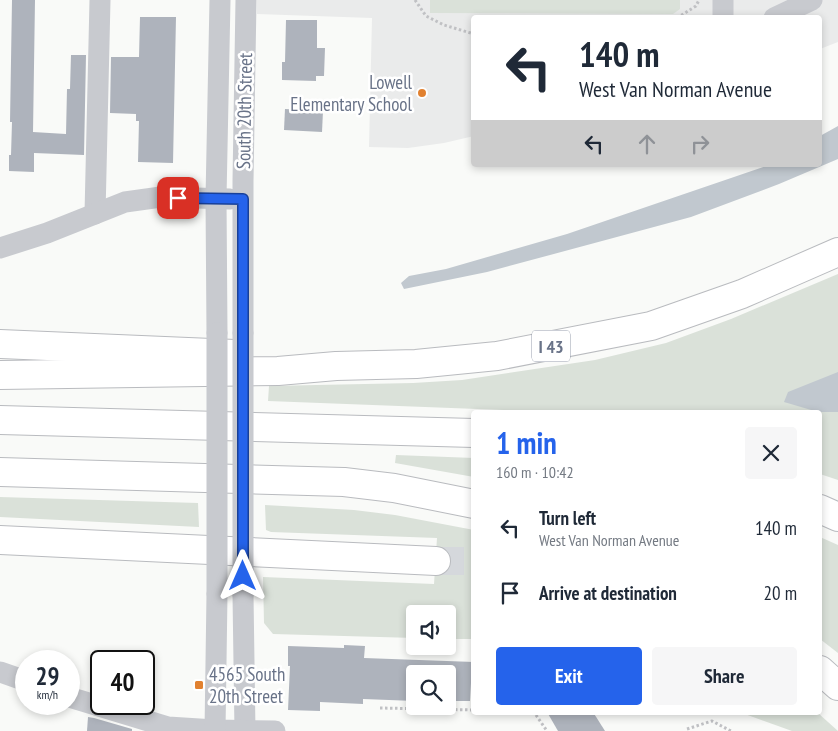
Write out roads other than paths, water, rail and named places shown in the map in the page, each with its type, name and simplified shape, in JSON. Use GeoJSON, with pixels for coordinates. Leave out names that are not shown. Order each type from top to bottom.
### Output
{"type":"FeatureCollection","features":[{"type":"Feature","properties":{"kind":"highway","name":"I 43"},"geometry":{"type":"LineString","coordinates":[[0,375],[278,371],[336,366],[416,364],[497,356],[651,326],[742,294],[838,252]]}},
{"type":"Feature","properties":{"kind":"highway"},"geometry":{"type":"LineString","coordinates":[[0,344],[277,356],[336,366]]}},
{"type":"Feature","properties":{"kind":"highway"},"geometry":{"type":"LineString","coordinates":[[0,420],[471,433]]}},
{"type":"Feature","properties":{"kind":"highway"},"geometry":{"type":"LineString","coordinates":[[0,472],[344,482],[394,488],[471,503]]}},
{"type":"Feature","properties":{"kind":"highway"},"geometry":{"type":"LineString","coordinates":[[822,510],[838,517]]}},
{"type":"Feature","properties":{"kind":"highway"},"geometry":{"type":"LineString","coordinates":[[0,540],[436,561]]}},
{"type":"Feature","properties":{"kind":"highway"},"geometry":{"type":"LineString","coordinates":[[822,672],[838,686]]}},
{"type":"Feature","properties":{"kind":"street"},"geometry":{"type":"LineString","coordinates":[[95,214],[100,0]]}},
{"type":"Feature","properties":{"kind":"street","name":"South 20th Street"},"geometry":{"type":"LineString","coordinates":[[215,731],[217,594],[216,198],[220,0]]}},
{"type":"Feature","properties":{"kind":"street","name":"South 20th Street"},"geometry":{"type":"LineString","coordinates":[[245,731],[243,199],[246,0]]}},
{"type":"Feature","properties":{"kind":"street"},"geometry":{"type":"LineString","coordinates":[[723,15],[724,0]]}},
{"type":"Feature","properties":{"kind":"street"},"geometry":{"type":"LineString","coordinates":[[780,15],[812,0]]}},
{"type":"Feature","properties":{"kind":"street"},"geometry":{"type":"LineString","coordinates":[[0,248],[40,236],[125,202],[144,199],[243,199]]}},
{"type":"Feature","properties":{"kind":"street"},"geometry":{"type":"LineString","coordinates":[[0,672],[15,677]]}},
{"type":"Feature","properties":{"kind":"street"},"geometry":{"type":"LineString","coordinates":[[80,700],[132,714],[168,727],[215,731],[275,731]]}},
{"type":"Feature","properties":{"kind":"tunnel"},"geometry":{"type":"LineString","coordinates":[[436,561],[471,561]]}},
{"type":"Feature","properties":{"kind":"place","name":"Lowell Elementary School"},"geometry":{"type":"Point","coordinates":[422,93]}},
{"type":"Feature","properties":{"kind":"place","name":"4565 South 20th Street"},"geometry":{"type":"Point","coordinates":[199,685]}}]}
